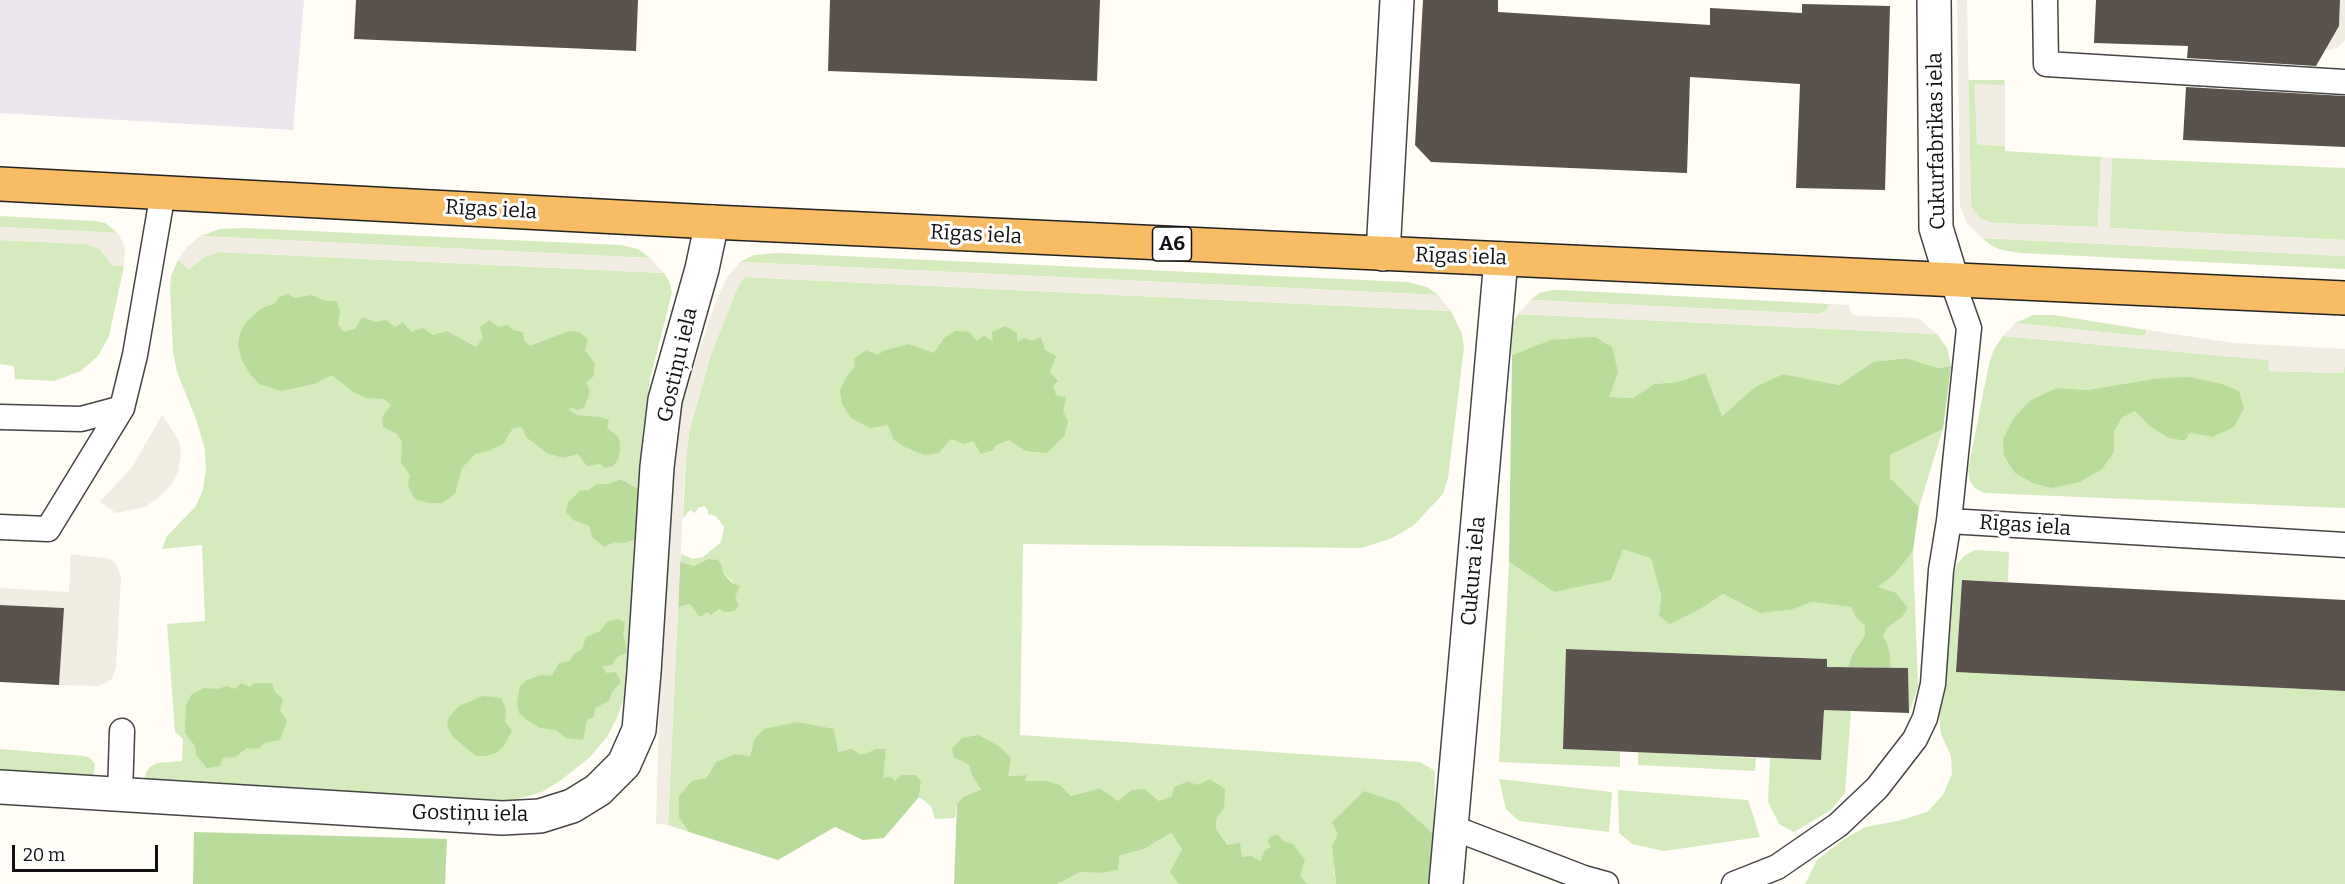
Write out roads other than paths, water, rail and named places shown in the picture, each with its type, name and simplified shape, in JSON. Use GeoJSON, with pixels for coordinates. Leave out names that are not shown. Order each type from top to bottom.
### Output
{"type":"FeatureCollection","features":[{"type":"Feature","properties":{"kind":"highway","name":"Rīgas iela"},"geometry":{"type":"LineString","coordinates":[[0,184],[712,222],[2345,298]]}},
{"type":"Feature","properties":{"kind":"street"},"geometry":{"type":"LineString","coordinates":[[1383,254],[1397,0]]}},
{"type":"Feature","properties":{"kind":"street","name":"Cukurfabrikas iela"},"geometry":{"type":"LineString","coordinates":[[1934,0],[1936,228],[1952,280]]}},
{"type":"Feature","properties":{"kind":"street","name":"Gostiņu iela"},"geometry":{"type":"LineString","coordinates":[[0,787],[502,818],[540,816],[572,806],[598,790],[624,764],[639,729],[645,672],[657,467],[666,400],[702,269],[712,222]]}},
{"type":"Feature","properties":{"kind":"street","name":"Cukura iela"},"geometry":{"type":"LineString","coordinates":[[1446,884],[1501,259]]}},
{"type":"Feature","properties":{"kind":"lane"},"geometry":{"type":"LineString","coordinates":[[2045,0],[2046,64],[2345,82]]}},
{"type":"Feature","properties":{"kind":"lane"},"geometry":{"type":"LineString","coordinates":[[0,527],[48,529],[122,408],[135,355],[163,192]]}},
{"type":"Feature","properties":{"kind":"lane","name":"Rīgas iela"},"geometry":{"type":"LineString","coordinates":[[1952,280],[1969,328],[1949,521],[2345,545]]}},
{"type":"Feature","properties":{"kind":"lane"},"geometry":{"type":"LineString","coordinates":[[0,417],[81,420],[122,408]]}},
{"type":"Feature","properties":{"kind":"lane"},"geometry":{"type":"LineString","coordinates":[[1734,884],[1777,867],[1838,825],[1877,788],[1915,739],[1925,718],[1933,684],[1941,570],[1949,521]]}},
{"type":"Feature","properties":{"kind":"lane"},"geometry":{"type":"LineString","coordinates":[[120,795],[122,731]]}},
{"type":"Feature","properties":{"kind":"lane"},"geometry":{"type":"LineString","coordinates":[[1451,827],[1584,878],[1606,884]]}}]}
